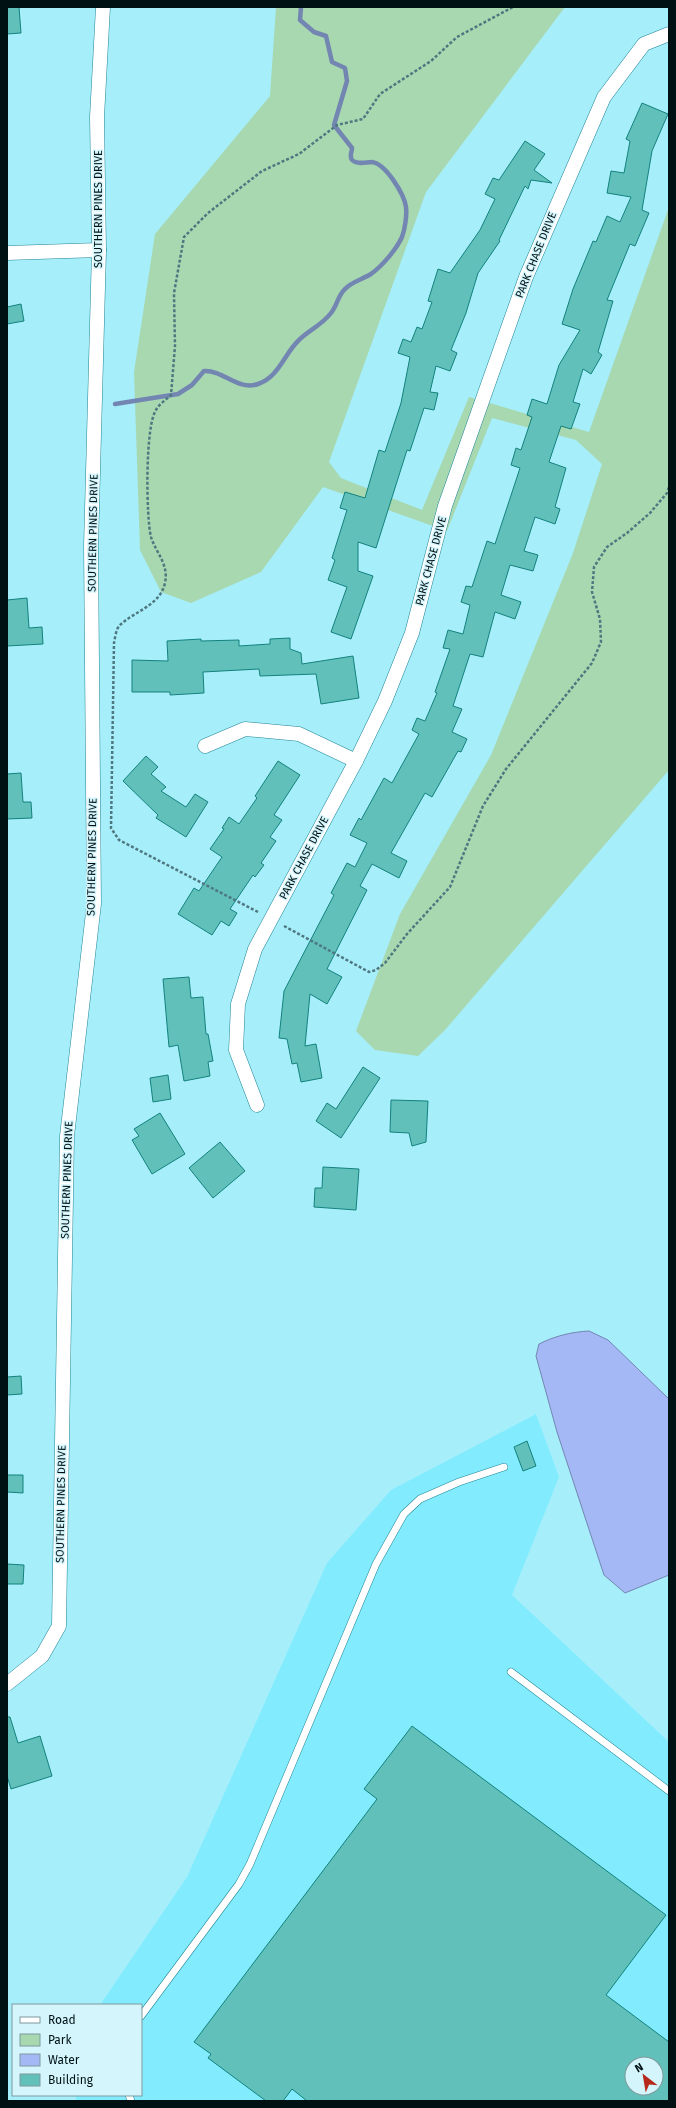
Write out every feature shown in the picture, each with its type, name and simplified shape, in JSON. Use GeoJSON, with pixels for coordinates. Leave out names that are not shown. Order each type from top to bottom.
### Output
{"type":"FeatureCollection","features":[{"type":"Feature","properties":{"kind":"street","name":"SOUTHERN PINES DRIVE"},"geometry":{"type":"LineString","coordinates":[[7,1684],[42,1656],[59,1626],[66,1136],[94,904],[91,546],[99,250],[97,116],[103,7]]}},
{"type":"Feature","properties":{"kind":"street","name":"PARK CHASE DRIVE"},"geometry":{"type":"LineString","coordinates":[[257,1105],[236,1050],[238,1004],[255,949],[356,761],[385,701],[412,633],[445,506],[526,277],[604,97],[644,44],[669,34]]}},
{"type":"Feature","properties":{"kind":"street"},"geometry":{"type":"LineString","coordinates":[[7,253],[99,250]]}},
{"type":"Feature","properties":{"kind":"street"},"geometry":{"type":"LineString","coordinates":[[205,746],[245,730],[299,734],[356,761]]}},
{"type":"Feature","properties":{"kind":"lane"},"geometry":{"type":"LineString","coordinates":[[142,2015],[239,1884],[250,1864],[376,1564],[404,1514],[420,1499],[458,1482],[504,1466]]}},
{"type":"Feature","properties":{"kind":"lane"},"geometry":{"type":"LineString","coordinates":[[511,1672],[669,1791]]}},
{"type":"Feature","properties":{"kind":"path"},"geometry":{"type":"LineString","coordinates":[[513,7],[457,37],[431,61],[380,94],[363,119],[337,125],[299,154],[262,171],[208,213],[184,237],[174,293],[175,346],[171,395],[156,410],[151,423],[149,454],[147,518],[152,539],[166,569],[165,584],[155,601],[118,627],[114,643],[111,828],[119,840],[369,972],[376,970],[385,963],[407,934],[450,887],[483,806],[506,769],[592,663],[601,642],[600,619],[592,592],[594,567],[607,547],[627,533],[650,513],[669,487]]}},
{"type":"Feature","properties":{"kind":"shaded area"},"geometry":{"type":"Polygon","coordinates":[[[536,1414],[559,1477],[512,1595],[669,1742],[669,2101],[76,2101],[76,2096],[142,2096],[142,2004],[101,2004],[187,1877],[327,1563],[391,1490],[536,1414]]]}},
{"type":"Feature","properties":{"kind":"green space"},"geometry":{"type":"Polygon","coordinates":[[[276,7],[565,7],[426,192],[329,462],[341,478],[422,510],[469,397],[589,432],[669,207],[669,770],[445,1030],[418,1056],[375,1050],[356,1031],[400,914],[491,755],[573,553],[602,464],[576,440],[492,418],[447,531],[323,487],[261,572],[191,603],[161,592],[140,550],[134,372],[155,234],[270,96],[276,7]]]}},
{"type":"Feature","properties":{"kind":"water"},"geometry":{"type":"Polygon","coordinates":[[[589,1331],[608,1340],[669,1399],[669,1575],[625,1593],[604,1575],[557,1432],[536,1356],[539,1344],[563,1335],[589,1331]]]}},
{"type":"Feature","properties":{"kind":"building"},"geometry":{"type":"Polygon","coordinates":[[[7,7],[19,7],[21,33],[7,34],[7,7]]]}},
{"type":"Feature","properties":{"kind":"building"},"geometry":{"type":"Polygon","coordinates":[[[642,103],[668,114],[652,151],[642,210],[649,213],[635,246],[630,244],[607,300],[613,301],[598,352],[602,355],[591,374],[583,369],[573,402],[580,404],[571,429],[561,426],[549,462],[566,468],[555,507],[560,509],[555,524],[535,517],[524,551],[538,555],[533,571],[510,565],[501,595],[521,602],[515,619],[495,612],[483,657],[470,654],[453,706],[462,709],[452,732],[467,739],[461,752],[458,751],[432,797],[425,793],[391,853],[407,861],[399,878],[372,864],[360,886],[367,890],[327,969],[342,977],[327,1004],[310,994],[305,1046],[316,1044],[322,1078],[301,1082],[297,1063],[292,1064],[287,1039],[279,1038],[284,991],[334,895],[331,893],[347,863],[355,867],[367,843],[350,835],[359,818],[361,820],[384,778],[392,783],[419,734],[412,730],[417,718],[425,721],[437,693],[435,692],[450,649],[443,648],[448,630],[463,634],[470,605],[461,602],[466,586],[472,587],[487,541],[495,544],[520,468],[511,465],[516,448],[521,450],[532,417],[527,415],[532,399],[547,404],[559,365],[580,330],[562,324],[573,289],[593,241],[596,242],[607,216],[620,222],[631,197],[607,193],[611,171],[624,173],[630,141],[626,139],[642,103]]]}},
{"type":"Feature","properties":{"kind":"building"},"geometry":{"type":"Polygon","coordinates":[[[525,141],[545,154],[534,170],[552,183],[531,180],[528,189],[525,186],[499,240],[500,241],[478,273],[466,313],[451,350],[457,353],[450,371],[436,366],[430,392],[438,393],[434,410],[424,408],[410,451],[407,450],[376,548],[358,542],[358,571],[373,576],[351,639],[331,632],[347,587],[328,580],[335,560],[332,558],[347,510],[340,508],[345,492],[365,498],[379,450],[385,452],[401,403],[410,357],[398,353],[403,339],[411,342],[417,327],[422,329],[432,302],[428,301],[438,269],[450,273],[480,230],[495,199],[485,194],[493,178],[499,180],[525,141]]]}},
{"type":"Feature","properties":{"kind":"building"},"geometry":{"type":"Polygon","coordinates":[[[21,304],[24,321],[7,324],[7,307],[21,304]]]}},
{"type":"Feature","properties":{"kind":"building"},"geometry":{"type":"Polygon","coordinates":[[[27,598],[29,628],[42,627],[43,644],[7,646],[7,600],[27,598]]]}},
{"type":"Feature","properties":{"kind":"building"},"geometry":{"type":"Polygon","coordinates":[[[290,638],[290,649],[301,653],[302,664],[353,656],[359,698],[321,704],[316,674],[260,676],[259,669],[203,672],[204,693],[170,695],[170,692],[132,692],[132,660],[168,661],[167,641],[201,639],[201,641],[239,640],[239,646],[270,644],[270,639],[290,638]]]}},
{"type":"Feature","properties":{"kind":"building"},"geometry":{"type":"Polygon","coordinates":[[[146,756],[158,767],[151,774],[166,787],[161,791],[186,807],[195,794],[208,802],[186,837],[156,818],[158,815],[123,781],[146,756]]]}},
{"type":"Feature","properties":{"kind":"building"},"geometry":{"type":"Polygon","coordinates":[[[278,761],[300,775],[274,815],[282,820],[270,837],[276,841],[261,863],[264,865],[255,877],[253,875],[230,909],[237,913],[229,926],[221,921],[212,935],[178,914],[194,888],[199,891],[222,857],[210,849],[224,829],[222,828],[229,817],[239,824],[257,798],[255,796],[278,761]]]}},
{"type":"Feature","properties":{"kind":"building"},"geometry":{"type":"Polygon","coordinates":[[[21,773],[23,802],[31,802],[32,818],[7,819],[7,774],[21,773]]]}},
{"type":"Feature","properties":{"kind":"building"},"geometry":{"type":"Polygon","coordinates":[[[189,977],[191,998],[203,997],[206,1034],[208,1034],[213,1061],[208,1062],[210,1076],[184,1081],[178,1045],[169,1047],[163,979],[189,977]]]}},
{"type":"Feature","properties":{"kind":"building"},"geometry":{"type":"Polygon","coordinates":[[[363,1067],[380,1078],[341,1138],[316,1121],[327,1103],[336,1109],[363,1067]]]}},
{"type":"Feature","properties":{"kind":"building"},"geometry":{"type":"Polygon","coordinates":[[[168,1075],[171,1099],[153,1102],[150,1078],[168,1075]]]}},
{"type":"Feature","properties":{"kind":"building"},"geometry":{"type":"Polygon","coordinates":[[[391,1100],[428,1101],[426,1142],[412,1146],[409,1133],[390,1132],[391,1100]]]}},
{"type":"Feature","properties":{"kind":"building"},"geometry":{"type":"Polygon","coordinates":[[[160,1113],[185,1154],[152,1174],[132,1140],[139,1136],[134,1129],[160,1113]]]}},
{"type":"Feature","properties":{"kind":"building"},"geometry":{"type":"Polygon","coordinates":[[[220,1142],[245,1171],[213,1198],[189,1168],[220,1142]]]}},
{"type":"Feature","properties":{"kind":"building"},"geometry":{"type":"Polygon","coordinates":[[[323,1167],[359,1169],[356,1210],[314,1207],[315,1188],[322,1188],[323,1167]]]}},
{"type":"Feature","properties":{"kind":"building"},"geometry":{"type":"Polygon","coordinates":[[[21,1376],[22,1394],[7,1395],[7,1377],[21,1376]]]}},
{"type":"Feature","properties":{"kind":"building"},"geometry":{"type":"Polygon","coordinates":[[[527,1441],[536,1466],[523,1471],[514,1447],[527,1441]]]}},
{"type":"Feature","properties":{"kind":"building"},"geometry":{"type":"Polygon","coordinates":[[[7,1475],[23,1475],[23,1493],[7,1492],[7,1475]]]}},
{"type":"Feature","properties":{"kind":"building"},"geometry":{"type":"Polygon","coordinates":[[[7,1564],[24,1565],[23,1584],[7,1584],[7,1564]]]}},
{"type":"Feature","properties":{"kind":"building"},"geometry":{"type":"Polygon","coordinates":[[[7,1717],[10,1717],[18,1743],[40,1736],[52,1776],[11,1789],[7,1776],[7,1717]]]}},
{"type":"Feature","properties":{"kind":"building"},"geometry":{"type":"Polygon","coordinates":[[[412,1726],[666,1915],[606,1995],[669,2042],[669,2101],[307,2101],[292,2089],[283,2101],[266,2101],[208,2058],[211,2054],[194,2042],[377,1799],[364,1789],[412,1726]]]}},
{"type":"Feature","properties":{"kind":"waterway"},"geometry":{"type":"LineString","coordinates":[[115,404],[178,394],[192,385],[204,371],[218,374],[244,385],[258,384],[265,381],[276,371],[299,340],[327,317],[333,310],[343,291],[350,284],[371,274],[380,267],[402,237],[406,222],[406,207],[405,201],[394,180],[377,164],[372,162],[354,162],[351,158],[352,148],[334,125],[347,81],[345,68],[332,62],[326,36],[314,32],[300,20],[301,7]]}}]}
